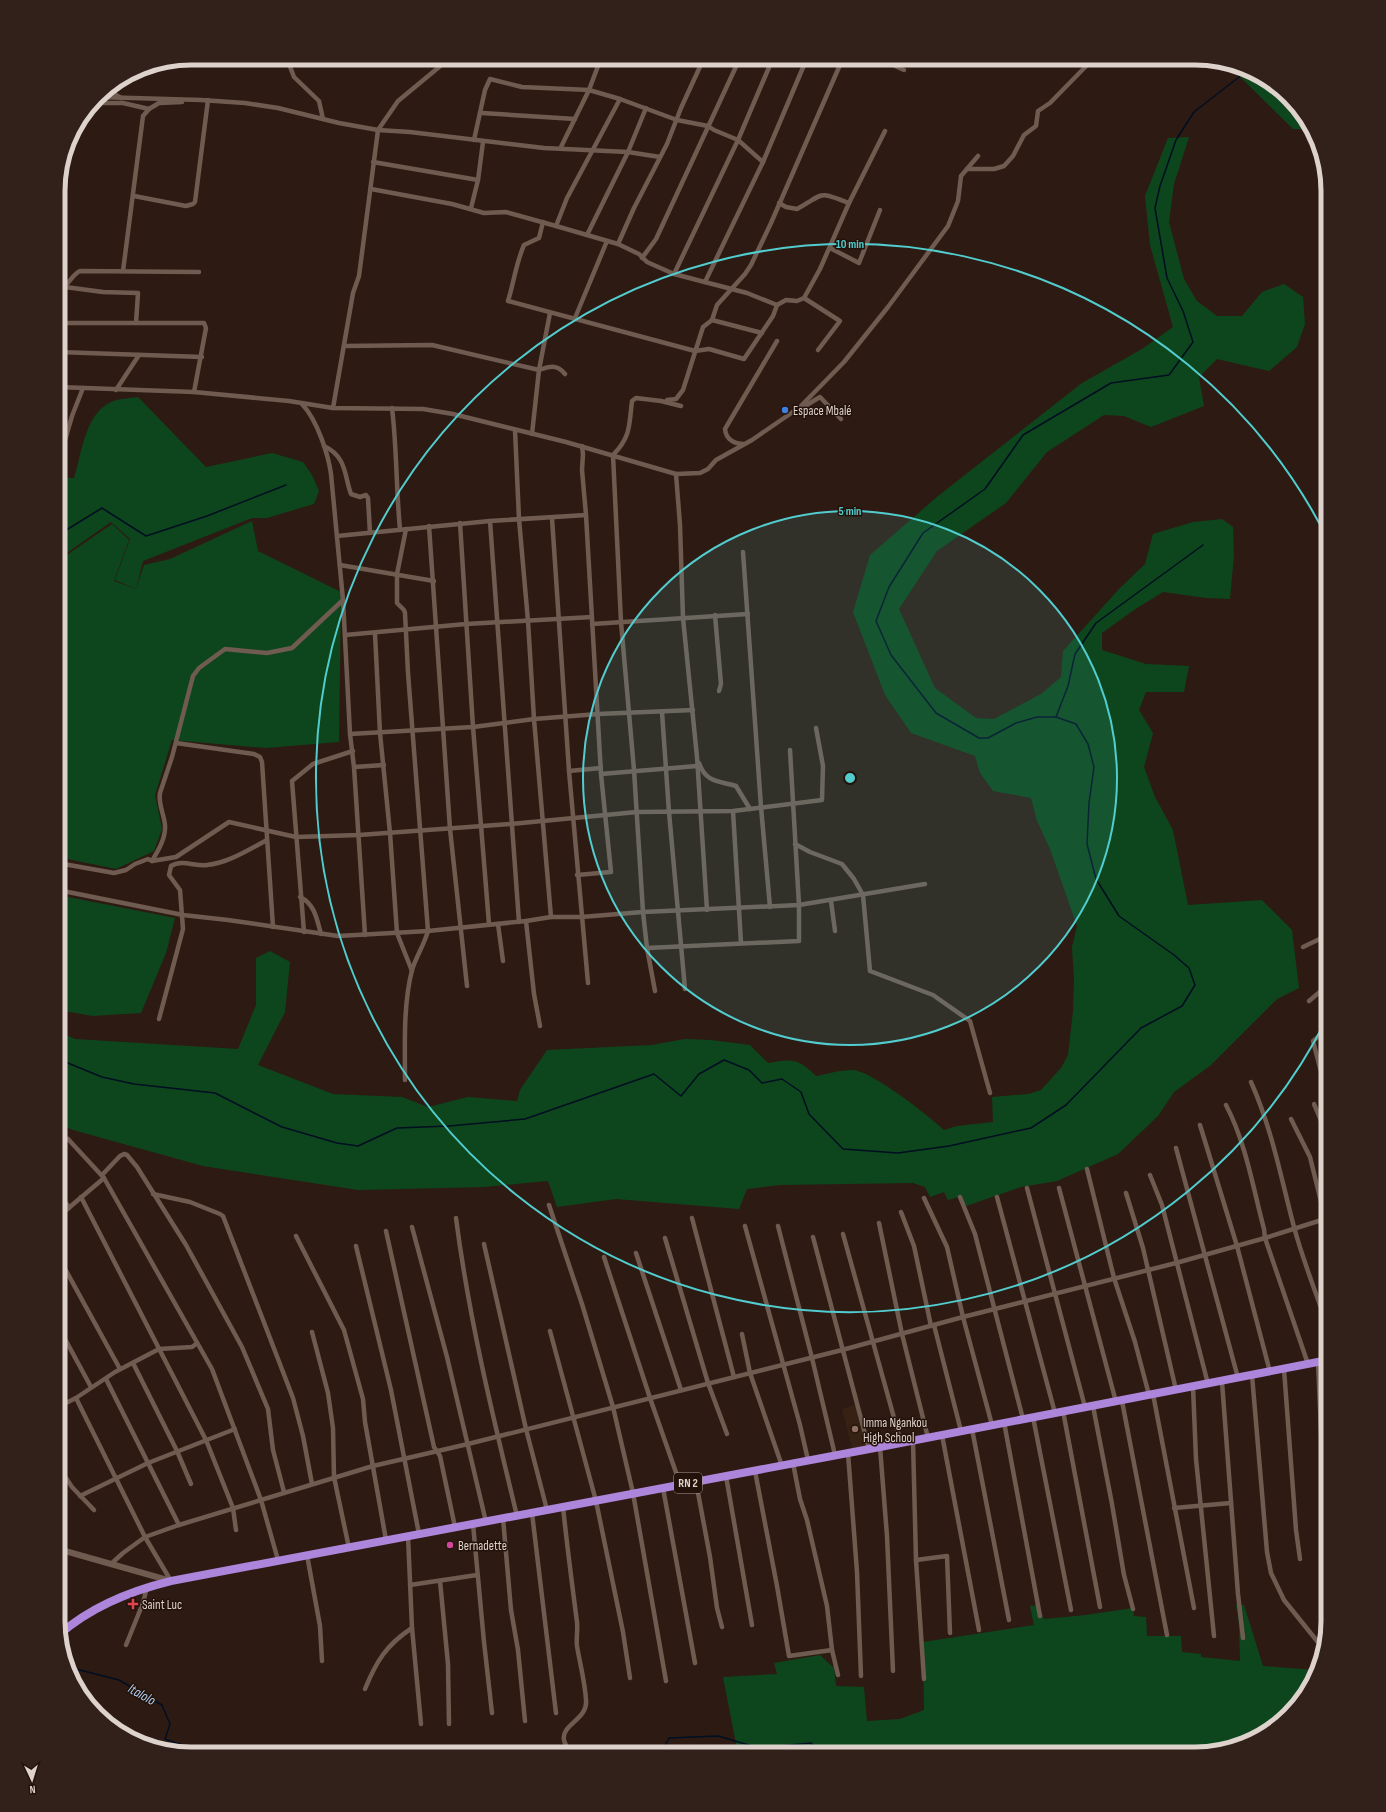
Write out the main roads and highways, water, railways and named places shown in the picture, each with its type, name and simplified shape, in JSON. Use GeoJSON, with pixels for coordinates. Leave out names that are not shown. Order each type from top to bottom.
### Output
{"type":"FeatureCollection","features":[{"type":"Feature","properties":{"kind":"highway","name":"RN 2"},"geometry":{"type":"LineString","coordinates":[[65,1629],[95,1608],[111,1600],[147,1587],[171,1581],[680,1484],[880,1448],[1004,1422],[1222,1382],[1321,1361]]}},
{"type":"Feature","properties":{"kind":"waterway"},"geometry":{"type":"LineString","coordinates":[[65,1062],[102,1077],[134,1084],[215,1093],[282,1127],[337,1143],[358,1146],[397,1128],[449,1126],[525,1119],[654,1074],[681,1096],[699,1074],[724,1060],[749,1070],[762,1083],[782,1079],[801,1092],[809,1114],[843,1149],[898,1153],[949,1146],[1031,1128],[1066,1105],[1141,1028],[1182,1006],[1195,985],[1189,968],[1174,955],[1119,916],[1096,879],[1087,844],[1089,803],[1094,767],[1088,744],[1076,724],[1056,717],[1037,717],[1016,723],[988,738],[979,738],[936,713],[891,655],[876,621],[889,587],[923,533],[985,489],[1023,435],[1111,383],[1169,375],[1193,342],[1183,311],[1167,278],[1155,208],[1160,186],[1176,140],[1194,112],[1239,77],[1240,74]]}},
{"type":"Feature","properties":{"kind":"waterway"},"geometry":{"type":"LineString","coordinates":[[65,531],[102,508],[146,536],[207,516],[286,485]]}},
{"type":"Feature","properties":{"kind":"waterway"},"geometry":{"type":"LineString","coordinates":[[1056,717],[1068,686],[1075,654],[1096,623],[1203,545]]}},
{"type":"Feature","properties":{"kind":"waterway","name":"Italolo"},"geometry":{"type":"LineString","coordinates":[[75,1669],[119,1680],[162,1705],[170,1724],[165,1739],[187,1747]]}},
{"type":"Feature","properties":{"kind":"waterway","name":"Italolo"},"geometry":{"type":"LineString","coordinates":[[664,1747],[669,1738],[718,1736],[756,1747]]}},
{"type":"Feature","properties":{"kind":"waterway","name":"Italolo"},"geometry":{"type":"LineString","coordinates":[[769,1747],[811,1743],[815,1747]]}},
{"type":"Feature","properties":{"kind":"place","name":"Espace Mbalé"},"geometry":{"type":"Point","coordinates":[785,410]}},
{"type":"Feature","properties":{"kind":"place","name":"Imma Ngankou High School"},"geometry":{"type":"Point","coordinates":[855,1429]}},
{"type":"Feature","properties":{"kind":"place","name":"Bernadette"},"geometry":{"type":"Point","coordinates":[450,1545]}},
{"type":"Feature","properties":{"kind":"place","name":"Saint Luc"},"geometry":{"type":"Point","coordinates":[133,1604]}}]}
